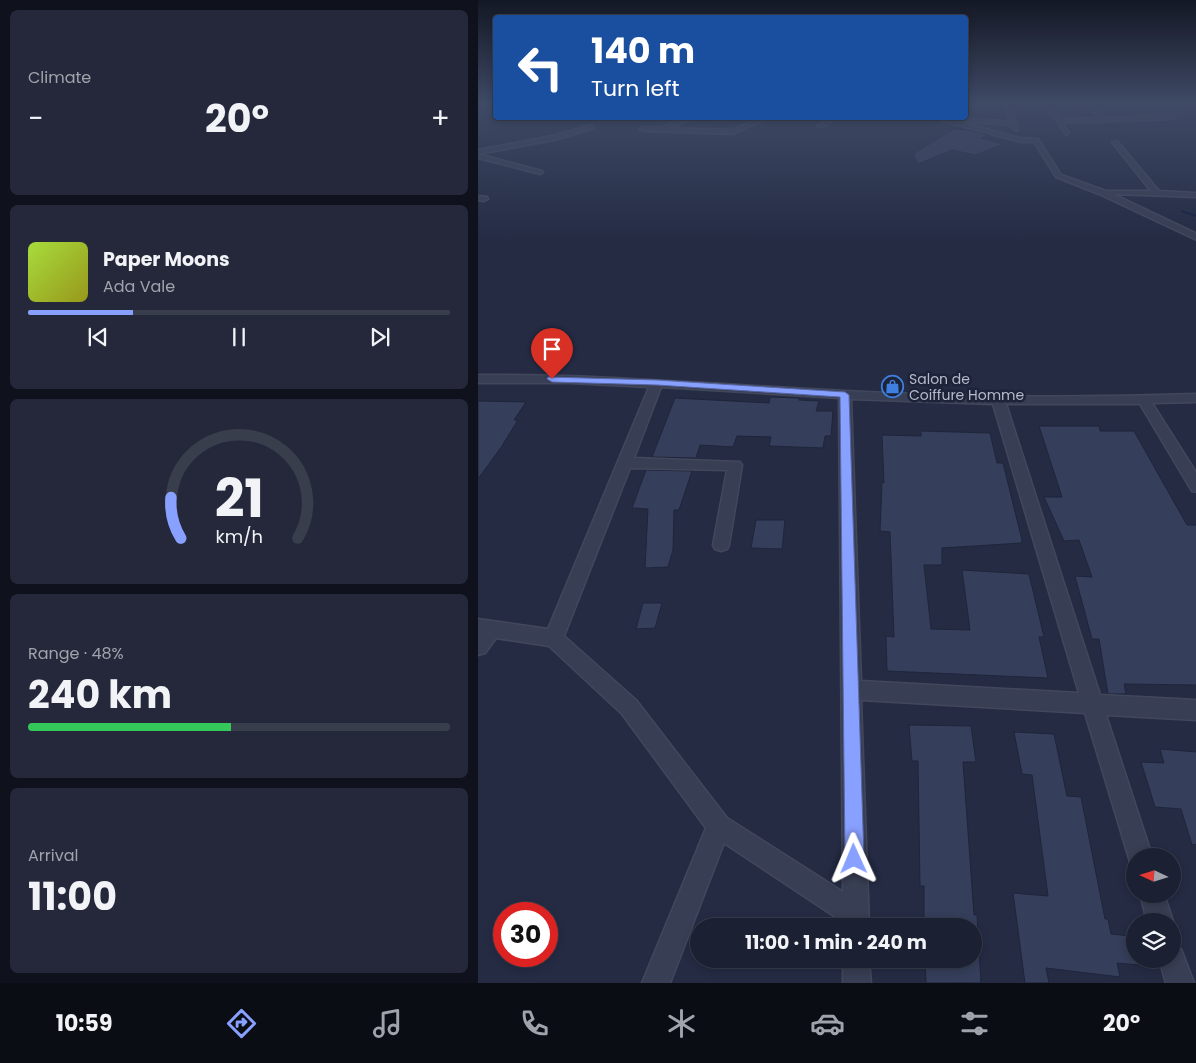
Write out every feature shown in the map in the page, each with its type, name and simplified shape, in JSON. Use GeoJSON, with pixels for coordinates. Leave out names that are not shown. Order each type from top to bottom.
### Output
{"type":"FeatureCollection","features":[{"type":"Feature","properties":{"kind":"street"},"geometry":{"type":"LineString","coordinates":[[1042,150],[1058,176],[1102,192],[1196,238]]}},
{"type":"Feature","properties":{"kind":"street"},"geometry":{"type":"LineString","coordinates":[[1121,150],[1157,194]]}},
{"type":"Feature","properties":{"kind":"street"},"geometry":{"type":"LineString","coordinates":[[478,156],[540,172]]}},
{"type":"Feature","properties":{"kind":"street"},"geometry":{"type":"LineString","coordinates":[[1102,192],[1196,195]]}},
{"type":"Feature","properties":{"kind":"street"},"geometry":{"type":"LineString","coordinates":[[478,379],[516,378],[657,383],[845,395],[998,400],[1196,398]]}},
{"type":"Feature","properties":{"kind":"street"},"geometry":{"type":"LineString","coordinates":[[554,638],[657,383]]}},
{"type":"Feature","properties":{"kind":"street"},"geometry":{"type":"LineString","coordinates":[[845,395],[855,918]]}},
{"type":"Feature","properties":{"kind":"street"},"geometry":{"type":"LineString","coordinates":[[998,400],[1137,848]]}},
{"type":"Feature","properties":{"kind":"street"},"geometry":{"type":"LineString","coordinates":[[1144,400],[1196,487]]}},
{"type":"Feature","properties":{"kind":"street"},"geometry":{"type":"LineString","coordinates":[[625,463],[734,465],[721,545]]}},
{"type":"Feature","properties":{"kind":"street"},"geometry":{"type":"LineString","coordinates":[[478,647],[485,628],[554,638],[630,707],[719,826],[851,918]]}},
{"type":"Feature","properties":{"kind":"street"},"geometry":{"type":"LineString","coordinates":[[852,690],[1196,710]]}},
{"type":"Feature","properties":{"kind":"street"},"geometry":{"type":"LineString","coordinates":[[656,983],[719,826]]}},
{"type":"Feature","properties":{"kind":"street"},"geometry":{"type":"LineString","coordinates":[[856,968],[857,983]]}},
{"type":"Feature","properties":{"kind":"street"},"geometry":{"type":"LineString","coordinates":[[1175,968],[1180,983]]}},
{"type":"Feature","properties":{"kind":"building"},"geometry":{"type":"Polygon","coordinates":[[[920,150],[989,150],[975,155],[952,150],[918,164],[913,154],[920,150]]]}},
{"type":"Feature","properties":{"kind":"building"},"geometry":{"type":"Polygon","coordinates":[[[770,397],[819,401],[816,411],[833,411],[831,436],[825,436],[823,448],[769,446],[771,437],[737,436],[733,447],[700,445],[696,458],[652,457],[675,398],[769,403],[770,397]]]}},
{"type":"Feature","properties":{"kind":"building"},"geometry":{"type":"Polygon","coordinates":[[[478,401],[526,402],[514,420],[518,420],[502,446],[478,479],[478,401]]]}},
{"type":"Feature","properties":{"kind":"building"},"geometry":{"type":"Polygon","coordinates":[[[1039,426],[1099,426],[1100,431],[1134,431],[1187,525],[1197,525],[1197,685],[1124,684],[1126,694],[1108,694],[1099,639],[1092,639],[1075,576],[1092,577],[1079,540],[1064,541],[1044,497],[1062,497],[1039,426]]]}},
{"type":"Feature","properties":{"kind":"building"},"geometry":{"type":"Polygon","coordinates":[[[921,431],[990,433],[997,463],[1003,463],[1022,540],[1022,543],[942,548],[942,565],[924,565],[931,629],[970,630],[962,570],[1029,574],[1044,637],[1039,637],[1048,678],[887,671],[886,636],[894,637],[890,532],[880,531],[882,482],[884,483],[882,435],[921,436],[921,431]]]}},
{"type":"Feature","properties":{"kind":"building"},"geometry":{"type":"Polygon","coordinates":[[[646,470],[692,471],[679,510],[674,510],[673,550],[668,567],[645,568],[648,509],[632,508],[646,470]]]}},
{"type":"Feature","properties":{"kind":"building"},"geometry":{"type":"Polygon","coordinates":[[[756,520],[785,520],[782,549],[751,548],[756,520]]]}},
{"type":"Feature","properties":{"kind":"building"},"geometry":{"type":"Polygon","coordinates":[[[643,603],[662,603],[655,628],[636,629],[643,603]]]}},
{"type":"Feature","properties":{"kind":"building"},"geometry":{"type":"Polygon","coordinates":[[[909,725],[971,726],[976,762],[963,762],[974,915],[977,915],[977,918],[924,918],[924,886],[920,886],[918,761],[912,761],[909,725]]]}},
{"type":"Feature","properties":{"kind":"building"},"geometry":{"type":"Polygon","coordinates":[[[1014,732],[1054,734],[1067,796],[1081,797],[1105,919],[1108,919],[1111,934],[1126,936],[1126,964],[1117,963],[1120,977],[1046,968],[1049,983],[1025,983],[1013,893],[1048,896],[1032,775],[1022,774],[1014,732]]]}},
{"type":"Feature","properties":{"kind":"building"},"geometry":{"type":"Polygon","coordinates":[[[1160,749],[1197,752],[1197,844],[1192,845],[1181,809],[1155,807],[1141,762],[1164,763],[1160,749]]]}},
{"type":"Feature","properties":{"kind":"building"},"geometry":{"type":"Polygon","coordinates":[[[925,968],[980,968],[981,983],[926,983],[925,968]]]}},
{"type":"Feature","properties":{"kind":"waterway"},"geometry":{"type":"LineString","coordinates":[[1182,211],[1197,216]]}},
{"type":"Feature","properties":{"kind":"place","name":"Salon de Coiffure Homme"},"geometry":{"type":"Point","coordinates":[893,387]}},
{"type":"Feature","properties":{"kind":"route"},"geometry":{"type":"LineString","coordinates":[[552,379],[657,383],[845,395],[854,859]]}}]}
